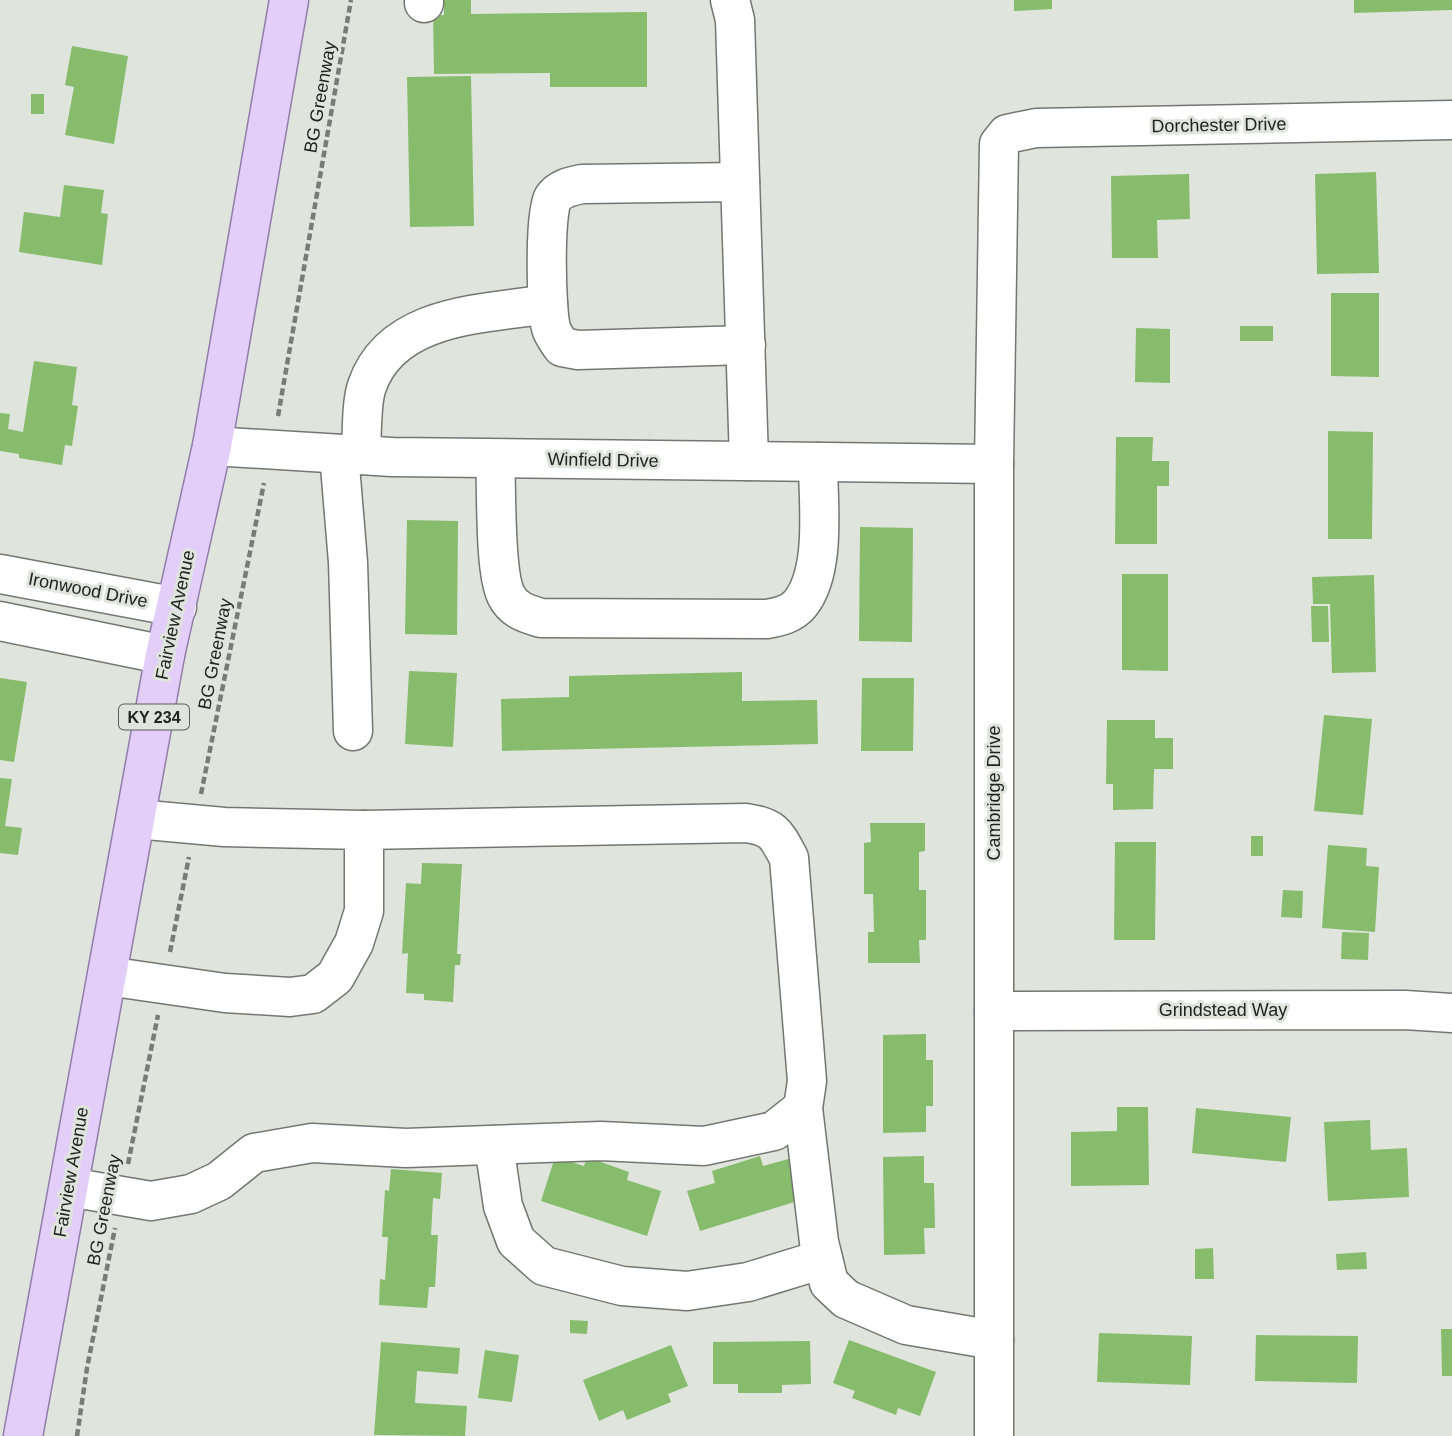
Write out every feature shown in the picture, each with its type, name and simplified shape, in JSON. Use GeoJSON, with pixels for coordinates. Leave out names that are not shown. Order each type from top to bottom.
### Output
{"type":"FeatureCollection","features":[{"type":"Feature","properties":{"kind":"main road","name":"Fairview Avenue"},"geometry":{"type":"LineString","coordinates":[[23,1436],[165,655],[212,446],[289,0]]}},
{"type":"Feature","properties":{"kind":"street"},"geometry":{"type":"LineString","coordinates":[[730,0],[735,20],[749,461]]}},
{"type":"Feature","properties":{"kind":"street","name":"Dorchester Drive"},"geometry":{"type":"LineString","coordinates":[[997,150],[1007,134],[1036,128],[1452,120]]}},
{"type":"Feature","properties":{"kind":"street","name":"Cambridge Drive"},"geometry":{"type":"LineString","coordinates":[[994,1436],[994,464],[997,150]]}},
{"type":"Feature","properties":{"kind":"street"},"geometry":{"type":"LineString","coordinates":[[740,182],[582,184],[565,188],[554,197],[548,214],[548,304],[551,329],[562,347],[578,350],[746,345]]}},
{"type":"Feature","properties":{"kind":"street"},"geometry":{"type":"LineString","coordinates":[[353,731],[348,562],[350,455],[366,387],[381,359],[400,341],[429,325],[548,304]]}},
{"type":"Feature","properties":{"kind":"street","name":"Winfield Drive"},"geometry":{"type":"LineString","coordinates":[[212,446],[350,455],[994,464]]}},
{"type":"Feature","properties":{"kind":"street"},"geometry":{"type":"LineString","coordinates":[[495,458],[500,569],[506,596],[521,612],[541,618],[767,619],[784,616],[799,606],[815,572],[818,544],[818,462]]}},
{"type":"Feature","properties":{"kind":"street","name":"Ironwood Drive"},"geometry":{"type":"LineString","coordinates":[[0,574],[177,607]]}},
{"type":"Feature","properties":{"kind":"street"},"geometry":{"type":"LineString","coordinates":[[0,621],[165,655]]}},
{"type":"Feature","properties":{"kind":"street"},"geometry":{"type":"LineString","coordinates":[[136,819],[224,828],[364,830],[746,823],[766,826],[779,840],[789,858],[807,1081],[803,1108],[819,1242],[829,1283],[846,1299],[906,1325],[994,1340]]}},
{"type":"Feature","properties":{"kind":"street"},"geometry":{"type":"LineString","coordinates":[[107,976],[225,993],[290,998],[313,994],[335,977],[354,943],[364,911],[364,830]]}},
{"type":"Feature","properties":{"kind":"street","name":"Grindstead Way"},"geometry":{"type":"LineString","coordinates":[[994,1011],[1364,1010],[1452,1013]]}},
{"type":"Feature","properties":{"kind":"street"},"geometry":{"type":"LineString","coordinates":[[69,1187],[151,1201],[191,1194],[219,1181],[254,1153],[312,1143],[406,1148],[601,1141],[704,1146],[775,1130],[803,1108]]}},
{"type":"Feature","properties":{"kind":"street"},"geometry":{"type":"LineString","coordinates":[[494,1145],[503,1206],[516,1241],[544,1266],[622,1286],[687,1291],[748,1282],[823,1259]]}},
{"type":"Feature","properties":{"kind":"path","name":"BG Greenway"},"geometry":{"type":"LineString","coordinates":[[77,1436],[87,1368],[285,383],[351,0]]}},
{"type":"Feature","properties":{"kind":"building"},"geometry":{"type":"Polygon","coordinates":[[[444,0],[471,0],[471,14],[647,12],[647,87],[550,87],[550,73],[434,74],[433,15],[444,15],[444,0]]]}},
{"type":"Feature","properties":{"kind":"building"},"geometry":{"type":"Polygon","coordinates":[[[1014,0],[1052,0],[1052,9],[1014,11],[1014,0]]]}},
{"type":"Feature","properties":{"kind":"building"},"geometry":{"type":"Polygon","coordinates":[[[1354,0],[1452,0],[1452,10],[1354,13],[1354,0]]]}},
{"type":"Feature","properties":{"kind":"building"},"geometry":{"type":"Polygon","coordinates":[[[72,46],[128,56],[114,144],[65,135],[74,87],[65,85],[72,46]]]}},
{"type":"Feature","properties":{"kind":"building"},"geometry":{"type":"Polygon","coordinates":[[[471,76],[474,226],[410,227],[407,77],[471,76]]]}},
{"type":"Feature","properties":{"kind":"building"},"geometry":{"type":"Polygon","coordinates":[[[31,94],[44,94],[44,114],[31,114],[31,94]]]}},
{"type":"Feature","properties":{"kind":"building"},"geometry":{"type":"Polygon","coordinates":[[[1376,172],[1379,273],[1317,274],[1315,174],[1376,172]]]}},
{"type":"Feature","properties":{"kind":"building"},"geometry":{"type":"Polygon","coordinates":[[[1189,174],[1190,219],[1157,220],[1158,258],[1112,258],[1111,176],[1189,174]]]}},
{"type":"Feature","properties":{"kind":"building"},"geometry":{"type":"Polygon","coordinates":[[[64,185],[104,190],[101,213],[108,214],[102,265],[19,252],[24,212],[60,217],[64,185]]]}},
{"type":"Feature","properties":{"kind":"building"},"geometry":{"type":"Polygon","coordinates":[[[1331,293],[1379,293],[1379,377],[1331,376],[1331,293]]]}},
{"type":"Feature","properties":{"kind":"building"},"geometry":{"type":"Polygon","coordinates":[[[1240,326],[1273,326],[1273,341],[1240,341],[1240,326]]]}},
{"type":"Feature","properties":{"kind":"building"},"geometry":{"type":"Polygon","coordinates":[[[1136,328],[1170,329],[1170,383],[1135,382],[1136,328]]]}},
{"type":"Feature","properties":{"kind":"building"},"geometry":{"type":"Polygon","coordinates":[[[34,361],[77,367],[72,405],[78,406],[72,446],[65,445],[62,465],[19,458],[19,454],[0,451],[0,413],[10,414],[8,429],[23,432],[34,361]]]}},
{"type":"Feature","properties":{"kind":"building"},"geometry":{"type":"Polygon","coordinates":[[[1328,431],[1373,432],[1372,539],[1328,539],[1328,431]]]}},
{"type":"Feature","properties":{"kind":"building"},"geometry":{"type":"Polygon","coordinates":[[[1116,437],[1153,437],[1152,461],[1169,461],[1169,486],[1157,486],[1157,544],[1115,544],[1116,437]]]}},
{"type":"Feature","properties":{"kind":"building"},"geometry":{"type":"Polygon","coordinates":[[[407,520],[458,521],[457,635],[405,634],[407,520]]]}},
{"type":"Feature","properties":{"kind":"building"},"geometry":{"type":"Polygon","coordinates":[[[860,527],[913,528],[912,642],[859,641],[860,527]]]}},
{"type":"Feature","properties":{"kind":"building"},"geometry":{"type":"Polygon","coordinates":[[[1122,574],[1168,574],[1168,671],[1122,670],[1122,574]]]}},
{"type":"Feature","properties":{"kind":"building"},"geometry":{"type":"Polygon","coordinates":[[[1374,575],[1376,672],[1332,673],[1330,604],[1313,604],[1312,577],[1374,575]]]}},
{"type":"Feature","properties":{"kind":"building"},"geometry":{"type":"Polygon","coordinates":[[[1311,606],[1328,606],[1329,642],[1312,642],[1311,606]]]}},
{"type":"Feature","properties":{"kind":"building"},"geometry":{"type":"Polygon","coordinates":[[[409,671],[457,673],[453,747],[405,744],[409,671]]]}},
{"type":"Feature","properties":{"kind":"building"},"geometry":{"type":"Polygon","coordinates":[[[742,672],[742,701],[817,700],[818,744],[502,751],[501,699],[569,697],[569,676],[742,672]]]}},
{"type":"Feature","properties":{"kind":"building"},"geometry":{"type":"Polygon","coordinates":[[[0,678],[27,682],[14,762],[0,760],[0,678]]]}},
{"type":"Feature","properties":{"kind":"building"},"geometry":{"type":"Polygon","coordinates":[[[862,678],[914,678],[913,751],[861,751],[862,678]]]}},
{"type":"Feature","properties":{"kind":"building"},"geometry":{"type":"Polygon","coordinates":[[[1324,715],[1372,719],[1363,815],[1314,811],[1324,715]]]}},
{"type":"Feature","properties":{"kind":"building"},"geometry":{"type":"Polygon","coordinates":[[[1107,720],[1155,720],[1155,738],[1173,738],[1173,769],[1154,769],[1153,809],[1113,810],[1113,784],[1106,784],[1107,720]]]}},
{"type":"Feature","properties":{"kind":"building"},"geometry":{"type":"Polygon","coordinates":[[[0,778],[12,779],[5,826],[22,828],[18,855],[0,853],[0,778]]]}},
{"type":"Feature","properties":{"kind":"building"},"geometry":{"type":"Polygon","coordinates":[[[870,823],[925,823],[925,851],[919,852],[919,890],[926,890],[926,940],[919,940],[920,963],[868,963],[868,932],[874,932],[873,894],[864,894],[864,843],[871,842],[870,823]]]}},
{"type":"Feature","properties":{"kind":"building"},"geometry":{"type":"Polygon","coordinates":[[[1251,836],[1263,836],[1263,856],[1251,856],[1251,836]]]}},
{"type":"Feature","properties":{"kind":"building"},"geometry":{"type":"Polygon","coordinates":[[[1115,842],[1156,842],[1155,940],[1114,940],[1115,842]]]}},
{"type":"Feature","properties":{"kind":"building"},"geometry":{"type":"Polygon","coordinates":[[[1328,845],[1367,848],[1366,866],[1379,867],[1375,932],[1322,928],[1328,845]]]}},
{"type":"Feature","properties":{"kind":"building"},"geometry":{"type":"Polygon","coordinates":[[[422,863],[462,864],[457,954],[461,954],[460,965],[455,965],[453,1002],[424,1000],[424,994],[406,993],[408,953],[402,954],[406,883],[421,884],[422,863]]]}},
{"type":"Feature","properties":{"kind":"building"},"geometry":{"type":"Polygon","coordinates":[[[1283,890],[1303,891],[1302,918],[1281,917],[1283,890]]]}},
{"type":"Feature","properties":{"kind":"building"},"geometry":{"type":"Polygon","coordinates":[[[1342,932],[1369,933],[1368,960],[1341,959],[1342,932]]]}},
{"type":"Feature","properties":{"kind":"building"},"geometry":{"type":"Polygon","coordinates":[[[926,1034],[926,1060],[933,1060],[933,1106],[926,1106],[926,1132],[883,1133],[883,1035],[926,1034]]]}},
{"type":"Feature","properties":{"kind":"building"},"geometry":{"type":"Polygon","coordinates":[[[1117,1107],[1148,1107],[1149,1185],[1071,1186],[1071,1132],[1117,1131],[1117,1107]]]}},
{"type":"Feature","properties":{"kind":"building"},"geometry":{"type":"Polygon","coordinates":[[[1196,1108],[1291,1117],[1286,1162],[1192,1153],[1196,1108]]]}},
{"type":"Feature","properties":{"kind":"building"},"geometry":{"type":"Polygon","coordinates":[[[1370,1120],[1371,1150],[1407,1148],[1409,1197],[1328,1201],[1324,1122],[1370,1120]]]}},
{"type":"Feature","properties":{"kind":"building"},"geometry":{"type":"Polygon","coordinates":[[[760,1156],[763,1166],[792,1158],[804,1199],[700,1231],[687,1191],[715,1183],[712,1171],[760,1156]]]}},
{"type":"Feature","properties":{"kind":"building"},"geometry":{"type":"Polygon","coordinates":[[[924,1156],[924,1183],[934,1183],[935,1228],[924,1228],[925,1254],[884,1255],[883,1157],[924,1156]]]}},
{"type":"Feature","properties":{"kind":"building"},"geometry":{"type":"Polygon","coordinates":[[[555,1157],[584,1166],[587,1157],[629,1172],[627,1180],[661,1191],[647,1236],[541,1201],[555,1157]]]}},
{"type":"Feature","properties":{"kind":"building"},"geometry":{"type":"Polygon","coordinates":[[[391,1169],[442,1173],[440,1199],[433,1198],[431,1235],[438,1235],[435,1287],[429,1287],[427,1308],[379,1305],[380,1279],[385,1280],[388,1237],[382,1237],[385,1190],[389,1191],[391,1169]]]}},
{"type":"Feature","properties":{"kind":"building"},"geometry":{"type":"Polygon","coordinates":[[[1213,1248],[1214,1279],[1195,1279],[1195,1249],[1213,1248]]]}},
{"type":"Feature","properties":{"kind":"building"},"geometry":{"type":"Polygon","coordinates":[[[1366,1252],[1367,1269],[1337,1270],[1336,1254],[1366,1252]]]}},
{"type":"Feature","properties":{"kind":"building"},"geometry":{"type":"Polygon","coordinates":[[[570,1320],[588,1321],[587,1334],[570,1333],[570,1320]]]}},
{"type":"Feature","properties":{"kind":"building"},"geometry":{"type":"Polygon","coordinates":[[[1441,1329],[1452,1329],[1452,1376],[1442,1376],[1441,1329]]]}},
{"type":"Feature","properties":{"kind":"building"},"geometry":{"type":"Polygon","coordinates":[[[1099,1333],[1192,1336],[1190,1385],[1097,1382],[1099,1333]]]}},
{"type":"Feature","properties":{"kind":"building"},"geometry":{"type":"Polygon","coordinates":[[[1256,1335],[1358,1336],[1357,1383],[1255,1381],[1256,1335]]]}},
{"type":"Feature","properties":{"kind":"building"},"geometry":{"type":"Polygon","coordinates":[[[849,1340],[936,1372],[920,1416],[898,1408],[896,1415],[852,1398],[855,1391],[833,1383],[849,1340]]]}},
{"type":"Feature","properties":{"kind":"building"},"geometry":{"type":"Polygon","coordinates":[[[810,1341],[811,1384],[782,1385],[782,1393],[738,1393],[738,1384],[713,1384],[713,1342],[810,1341]]]}},
{"type":"Feature","properties":{"kind":"building"},"geometry":{"type":"Polygon","coordinates":[[[381,1342],[460,1348],[458,1374],[417,1371],[415,1403],[467,1406],[465,1436],[374,1435],[381,1342]]]}},
{"type":"Feature","properties":{"kind":"building"},"geometry":{"type":"Polygon","coordinates":[[[671,1345],[688,1386],[668,1394],[671,1402],[627,1420],[623,1410],[599,1421],[583,1380],[671,1345]]]}},
{"type":"Feature","properties":{"kind":"building"},"geometry":{"type":"Polygon","coordinates":[[[485,1350],[519,1355],[512,1402],[478,1398],[485,1350]]]}}]}
